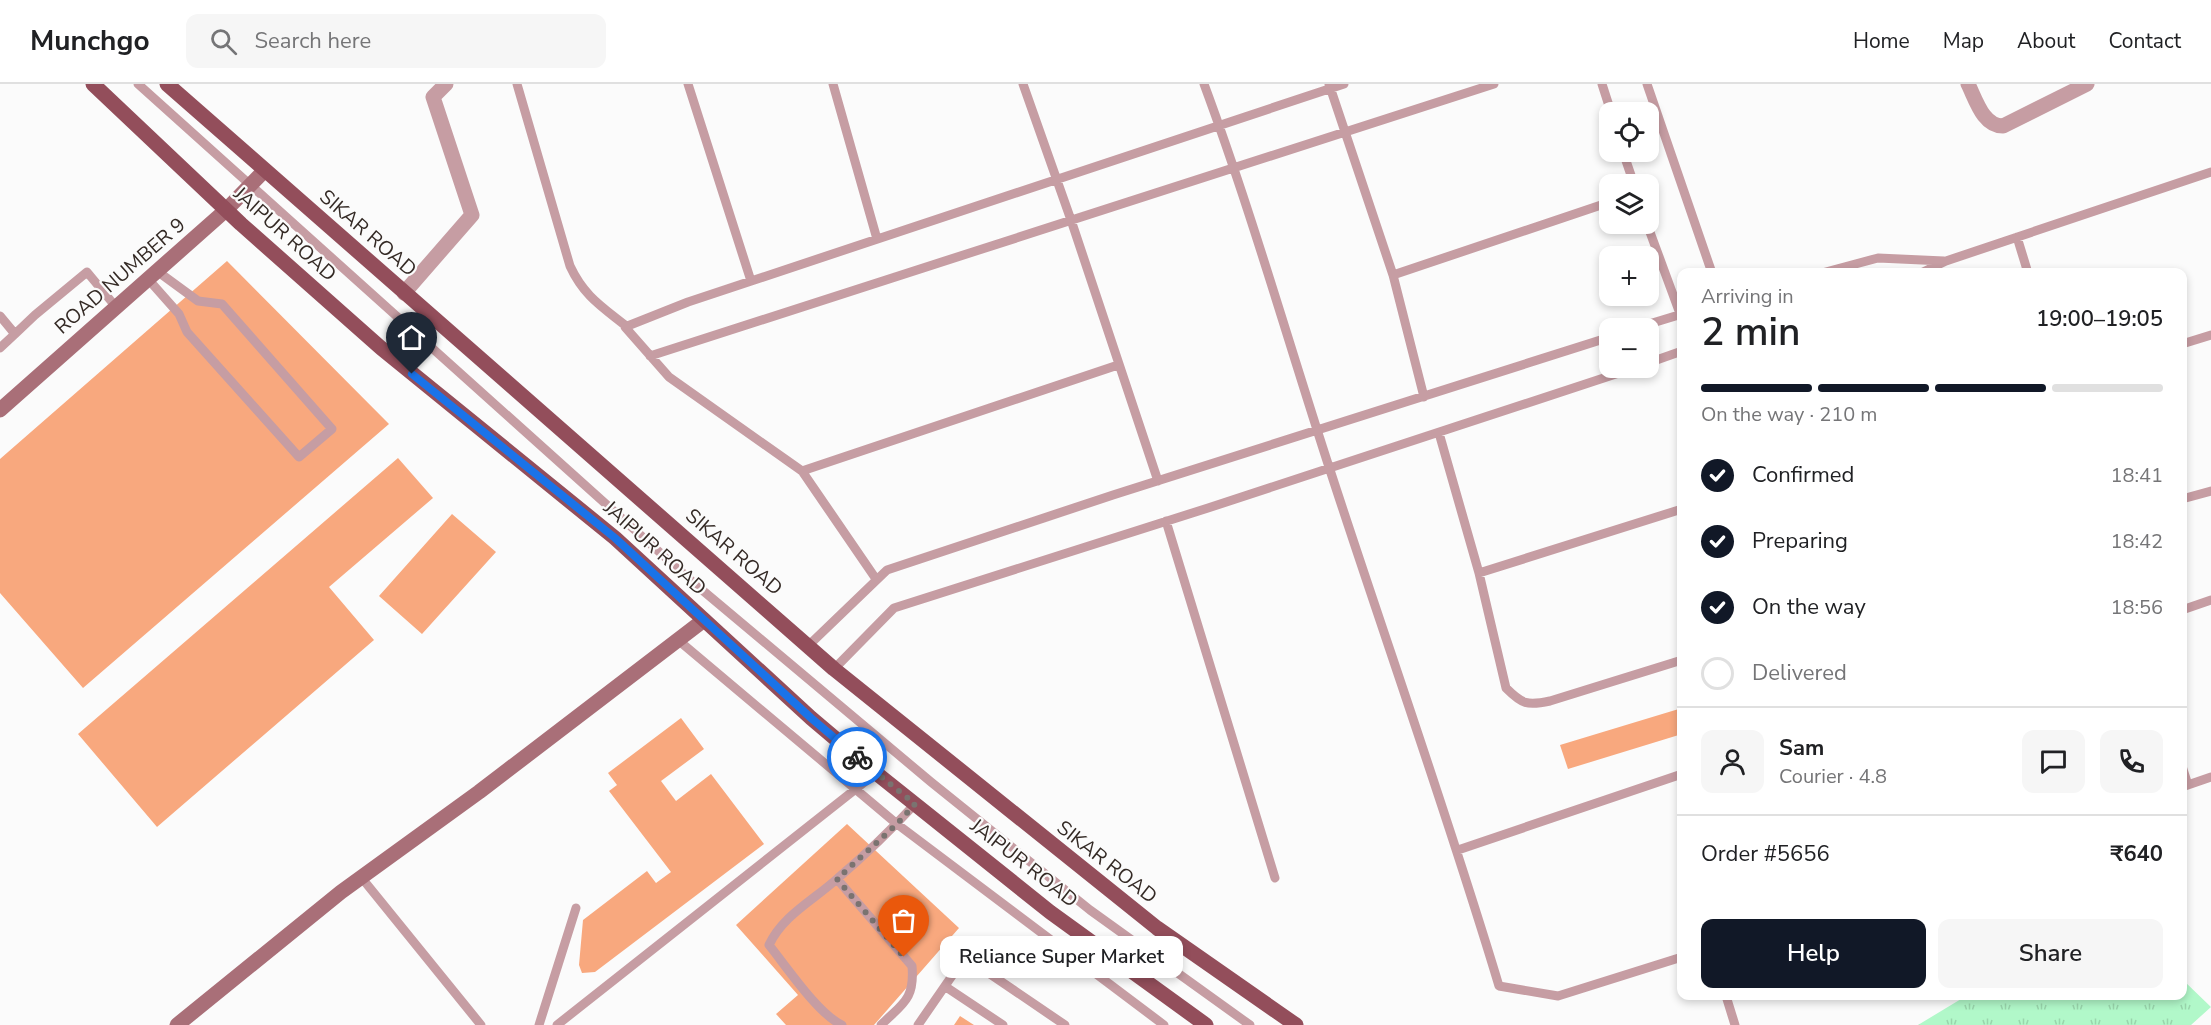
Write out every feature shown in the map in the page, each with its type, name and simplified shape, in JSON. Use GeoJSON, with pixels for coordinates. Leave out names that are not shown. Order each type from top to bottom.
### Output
{"type":"FeatureCollection","features":[{"type":"Feature","properties":{"kind":"main road","name":"JAIPUR ROAD"},"geometry":{"type":"LineString","coordinates":[[93,84],[226,210],[381,348],[615,538],[811,718],[876,773],[1050,912],[1206,1025]]}},
{"type":"Feature","properties":{"kind":"main road","name":"SIKAR ROAD"},"geometry":{"type":"LineString","coordinates":[[167,84],[834,669],[1157,928],[1296,1025]]}},
{"type":"Feature","properties":{"kind":"street"},"geometry":{"type":"LineString","coordinates":[[404,293],[472,215],[433,97],[446,84]]}},
{"type":"Feature","properties":{"kind":"street"},"geometry":{"type":"LineString","coordinates":[[1968,84],[1986,119],[1996,126],[2003,126],[2087,84]]}},
{"type":"Feature","properties":{"kind":"street","name":"ROAD NUMBER 9"},"geometry":{"type":"LineString","coordinates":[[0,410],[226,210],[264,171]]}},
{"type":"Feature","properties":{"kind":"street"},"geometry":{"type":"LineString","coordinates":[[177,1025],[361,877],[479,792],[704,620]]}},
{"type":"Feature","properties":{"kind":"lane"},"geometry":{"type":"LineString","coordinates":[[138,84],[704,592],[931,782],[1090,910],[1250,1025]]}},
{"type":"Feature","properties":{"kind":"lane"},"geometry":{"type":"LineString","coordinates":[[517,84],[570,266],[578,284],[591,298],[626,326],[669,377],[802,471],[876,579]]}},
{"type":"Feature","properties":{"kind":"lane"},"geometry":{"type":"LineString","coordinates":[[688,84],[751,281]]}},
{"type":"Feature","properties":{"kind":"lane"},"geometry":{"type":"LineString","coordinates":[[833,84],[877,239]]}},
{"type":"Feature","properties":{"kind":"lane"},"geometry":{"type":"LineString","coordinates":[[1023,84],[1158,481]]}},
{"type":"Feature","properties":{"kind":"lane"},"geometry":{"type":"LineString","coordinates":[[1204,84],[1220,125],[1330,469],[1458,850],[1499,986],[1558,996],[1677,959]]}},
{"type":"Feature","properties":{"kind":"lane"},"geometry":{"type":"LineString","coordinates":[[626,326],[688,302],[1220,125],[1329,86],[1344,84]]}},
{"type":"Feature","properties":{"kind":"lane"},"geometry":{"type":"LineString","coordinates":[[650,356],[1494,84]]}},
{"type":"Feature","properties":{"kind":"lane"},"geometry":{"type":"LineString","coordinates":[[1602,84],[1608,102]]}},
{"type":"Feature","properties":{"kind":"lane"},"geometry":{"type":"LineString","coordinates":[[1647,84],[1710,268]]}},
{"type":"Feature","properties":{"kind":"lane"},"geometry":{"type":"LineString","coordinates":[[1329,86],[1393,275],[1424,398]]}},
{"type":"Feature","properties":{"kind":"lane"},"geometry":{"type":"LineString","coordinates":[[1931,268],[1946,261],[2211,171]]}},
{"type":"Feature","properties":{"kind":"lane"},"geometry":{"type":"LineString","coordinates":[[1393,275],[1599,206]]}},
{"type":"Feature","properties":{"kind":"lane"},"geometry":{"type":"LineString","coordinates":[[1651,234],[1677,305]]}},
{"type":"Feature","properties":{"kind":"lane"},"geometry":{"type":"LineString","coordinates":[[2017,237],[2026,268]]}},
{"type":"Feature","properties":{"kind":"lane"},"geometry":{"type":"LineString","coordinates":[[1841,268],[1878,258],[1946,261]]}},
{"type":"Feature","properties":{"kind":"lane"},"geometry":{"type":"LineString","coordinates":[[0,348],[35,315],[87,272],[116,307]]}},
{"type":"Feature","properties":{"kind":"lane"},"geometry":{"type":"LineString","coordinates":[[153,275],[198,301],[222,304],[332,429],[299,457],[187,332],[179,314],[153,275]]}},
{"type":"Feature","properties":{"kind":"lane"},"geometry":{"type":"LineString","coordinates":[[0,316],[15,334]]}},
{"type":"Feature","properties":{"kind":"lane"},"geometry":{"type":"LineString","coordinates":[[1659,322],[1677,317]]}},
{"type":"Feature","properties":{"kind":"lane"},"geometry":{"type":"LineString","coordinates":[[2187,342],[2211,334]]}},
{"type":"Feature","properties":{"kind":"lane"},"geometry":{"type":"LineString","coordinates":[[808,645],[887,570],[1599,341]]}},
{"type":"Feature","properties":{"kind":"lane"},"geometry":{"type":"LineString","coordinates":[[1659,359],[1677,353]]}},
{"type":"Feature","properties":{"kind":"lane"},"geometry":{"type":"LineString","coordinates":[[802,471],[1118,365]]}},
{"type":"Feature","properties":{"kind":"lane"},"geometry":{"type":"LineString","coordinates":[[834,669],[894,608],[1330,469],[1604,378]]}},
{"type":"Feature","properties":{"kind":"lane"},"geometry":{"type":"LineString","coordinates":[[1439,433],[1479,573],[1506,688],[1518,700],[1531,705],[1550,701],[1677,662]]}},
{"type":"Feature","properties":{"kind":"lane"},"geometry":{"type":"LineString","coordinates":[[2187,497],[2211,490]]}},
{"type":"Feature","properties":{"kind":"lane"},"geometry":{"type":"LineString","coordinates":[[1479,573],[1677,511]]}},
{"type":"Feature","properties":{"kind":"lane"},"geometry":{"type":"LineString","coordinates":[[1166,521],[1275,878]]}},
{"type":"Feature","properties":{"kind":"lane"},"geometry":{"type":"LineString","coordinates":[[2187,608],[2211,600]]}},
{"type":"Feature","properties":{"kind":"lane"},"geometry":{"type":"LineString","coordinates":[[678,640],[855,791],[1164,1025]]}},
{"type":"Feature","properties":{"kind":"lane"},"geometry":{"type":"LineString","coordinates":[[557,1025],[876,773]]}},
{"type":"Feature","properties":{"kind":"lane"},"geometry":{"type":"LineString","coordinates":[[1458,850],[1677,776]]}},
{"type":"Feature","properties":{"kind":"lane"},"geometry":{"type":"LineString","coordinates":[[2187,786],[2211,777]]}},
{"type":"Feature","properties":{"kind":"lane"},"geometry":{"type":"LineString","coordinates":[[842,1025],[834,1022],[822,1009],[769,945],[774,933],[789,918],[837,879],[897,824],[915,804]]}},
{"type":"Feature","properties":{"kind":"lane"},"geometry":{"type":"LineString","coordinates":[[361,877],[481,1025]]}},
{"type":"Feature","properties":{"kind":"lane"},"geometry":{"type":"LineString","coordinates":[[837,879],[912,966],[914,984],[906,1001],[881,1025]]}},
{"type":"Feature","properties":{"kind":"lane"},"geometry":{"type":"LineString","coordinates":[[539,1025],[576,908]]}},
{"type":"Feature","properties":{"kind":"lane"},"geometry":{"type":"LineString","coordinates":[[918,1025],[965,957],[1065,1025]]}},
{"type":"Feature","properties":{"kind":"lane"},"geometry":{"type":"LineString","coordinates":[[946,987],[1003,1025]]}},
{"type":"Feature","properties":{"kind":"lane"},"geometry":{"type":"LineString","coordinates":[[1727,1000],[1736,1025]]}},
{"type":"Feature","properties":{"kind":"green space"},"geometry":{"type":"Polygon","coordinates":[[[2187,984],[2211,1007],[2191,1025],[1918,1025],[1959,1000],[2187,1000],[2187,984]]]}},
{"type":"Feature","properties":{"kind":"building"},"geometry":{"type":"Polygon","coordinates":[[[227,261],[389,424],[83,688],[0,593],[0,459],[227,261]]]}},
{"type":"Feature","properties":{"kind":"building"},"geometry":{"type":"Polygon","coordinates":[[[398,458],[433,498],[329,587],[374,640],[157,827],[78,734],[398,458]]]}},
{"type":"Feature","properties":{"kind":"building"},"geometry":{"type":"Polygon","coordinates":[[[452,514],[496,552],[422,634],[379,596],[452,514]]]}},
{"type":"Feature","properties":{"kind":"building"},"geometry":{"type":"Polygon","coordinates":[[[1677,710],[1677,736],[1568,769],[1560,745],[1677,710]]]}},
{"type":"Feature","properties":{"kind":"building"},"geometry":{"type":"Polygon","coordinates":[[[681,718],[704,749],[661,781],[676,801],[711,774],[764,844],[595,972],[582,973],[579,965],[583,920],[647,871],[656,883],[671,872],[609,791],[617,785],[608,773],[681,718]]]}},
{"type":"Feature","properties":{"kind":"building"},"geometry":{"type":"Polygon","coordinates":[[[847,824],[959,928],[874,1025],[786,1025],[776,1014],[798,995],[736,925],[847,824]]]}},
{"type":"Feature","properties":{"kind":"building"},"geometry":{"type":"Polygon","coordinates":[[[960,1016],[974,1025],[954,1025],[960,1016]]]}},
{"type":"Feature","properties":{"kind":"way so far"},"geometry":{"type":"LineString","coordinates":[[857,757],[915,804],[897,824],[837,879],[904,957]]}},
{"type":"Feature","properties":{"kind":"place","name":"Reliance Super Market"},"geometry":{"type":"Point","coordinates":[904,957]}},
{"type":"Feature","properties":{"kind":"route"},"geometry":{"type":"LineString","coordinates":[[412,374],[615,538],[811,718],[857,757]]}}]}
